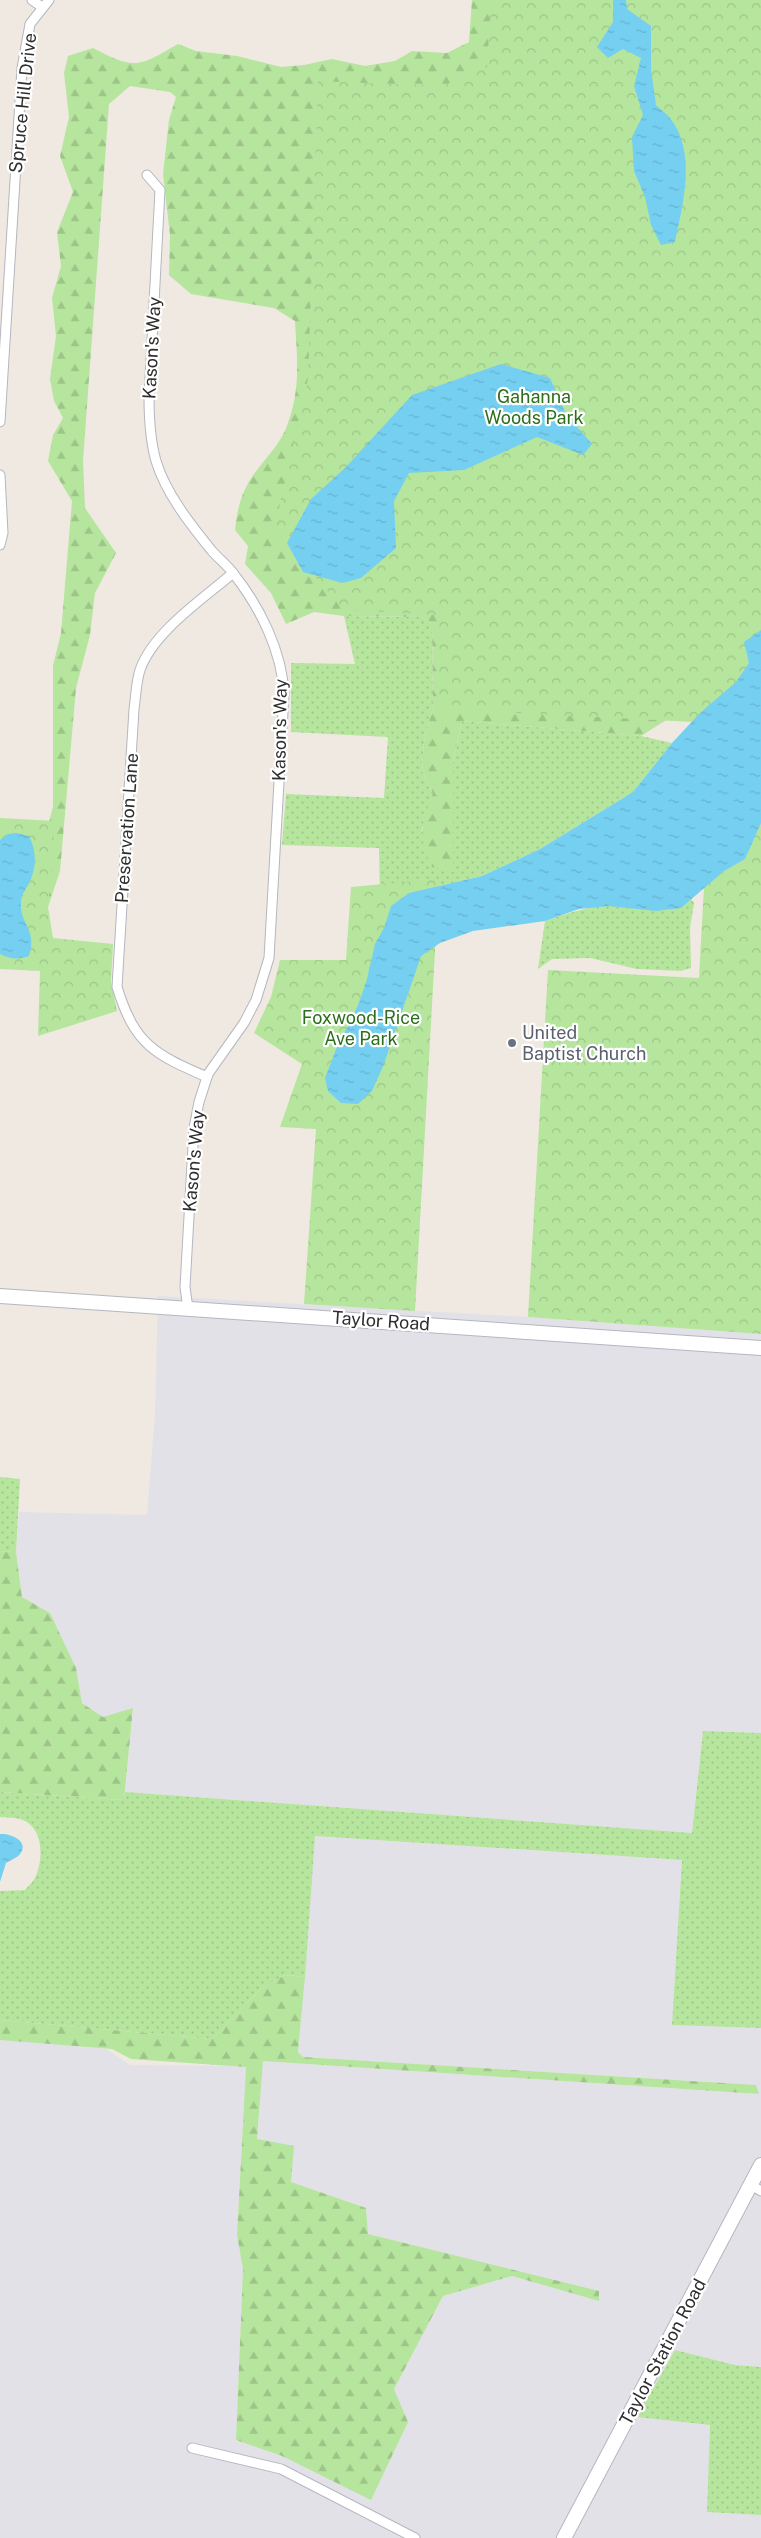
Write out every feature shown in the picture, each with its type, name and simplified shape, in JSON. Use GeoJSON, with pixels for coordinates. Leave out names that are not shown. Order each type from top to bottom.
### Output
{"type":"FeatureCollection","features":[{"type":"Feature","properties":{"kind":"main road","name":"Taylor Road"},"geometry":{"type":"LineString","coordinates":[[0,1296],[761,1348]]}},
{"type":"Feature","properties":{"kind":"main road","name":"Taylor Station Road"},"geometry":{"type":"LineString","coordinates":[[564,2538],[756,2188],[761,2165]]}},
{"type":"Feature","properties":{"kind":"street"},"geometry":{"type":"LineString","coordinates":[[32,0],[42,7]]}},
{"type":"Feature","properties":{"kind":"street","name":"Spruce Hill Drive"},"geometry":{"type":"LineString","coordinates":[[0,422],[22,68],[30,24],[49,0]]}},
{"type":"Feature","properties":{"kind":"street","name":"Kason's Way"},"geometry":{"type":"LineString","coordinates":[[147,175],[160,190],[149,404],[149,427],[156,462],[171,493],[188,519],[213,552],[233,573],[253,602],[276,649],[284,678],[269,958],[256,1000],[244,1022],[207,1077],[194,1128],[185,1287],[188,1309]]}},
{"type":"Feature","properties":{"kind":"street"},"geometry":{"type":"LineString","coordinates":[[0,475],[3,533],[0,545]]}},
{"type":"Feature","properties":{"kind":"street","name":"Preservation Lane"},"geometry":{"type":"LineString","coordinates":[[207,1077],[168,1060],[149,1048],[125,1014],[117,987],[134,709],[140,671],[145,660],[166,632],[233,573]]}},
{"type":"Feature","properties":{"kind":"street"},"geometry":{"type":"LineString","coordinates":[[192,2448],[281,2469],[415,2538]]}},
{"type":"Feature","properties":{"kind":"shaded area"},"geometry":{"type":"Polygon","coordinates":[[[158,1296],[528,1317],[761,1334],[761,1733],[703,1731],[692,1833],[125,1792],[133,1709],[103,1717],[82,1703],[76,1668],[50,1613],[22,1597],[16,1552],[19,1512],[147,1515],[155,1414],[158,1296]]]}},
{"type":"Feature","properties":{"kind":"shaded area"},"geometry":{"type":"Polygon","coordinates":[[[314,1836],[682,1860],[672,2025],[761,2028],[761,2367],[735,2365],[675,2350],[638,2417],[710,2425],[707,2512],[761,2515],[761,2538],[0,2538],[0,2039],[106,2049],[130,2065],[246,2066],[237,2235],[243,2269],[236,2440],[282,2456],[408,2422],[394,2389],[443,2296],[512,2276],[599,2301],[599,2292],[368,2234],[366,2208],[291,2182],[257,2140],[263,2061],[758,2094],[756,2085],[303,2057],[298,2052],[314,1836]]]}},
{"type":"Feature","properties":{"kind":"green space","name":"Gahanna Woods Park"},"geometry":{"type":"Polygon","coordinates":[[[472,0],[761,0],[690,705],[641,736],[462,721],[453,762],[453,872],[432,867],[424,847],[422,830],[433,793],[422,771],[424,741],[433,707],[432,623],[422,617],[344,616],[314,612],[286,624],[271,593],[245,564],[248,546],[235,530],[238,510],[247,486],[281,439],[292,410],[297,372],[295,321],[274,308],[191,294],[169,275],[170,235],[163,174],[169,120],[176,97],[170,92],[130,86],[109,104],[83,461],[85,508],[116,553],[95,593],[90,635],[76,688],[60,871],[48,907],[46,834],[53,807],[53,666],[61,633],[72,501],[48,461],[53,435],[63,418],[54,401],[50,379],[56,336],[52,298],[61,266],[57,232],[73,192],[60,156],[69,117],[64,73],[68,56],[93,48],[118,60],[136,63],[154,57],[178,44],[196,51],[237,56],[281,67],[304,65],[332,59],[365,66],[395,61],[412,51],[447,53],[469,42],[472,0]]]}},
{"type":"Feature","properties":{"kind":"green space","name":"Gahanna Woods Park"},"geometry":{"type":"Polygon","coordinates":[[[491,0],[761,0],[761,1334],[528,1317],[548,970],[699,978],[713,723],[438,709],[438,615],[344,610],[274,530],[308,379],[318,81],[443,86],[487,67],[491,0]]]}},
{"type":"Feature","properties":{"kind":"green space"},"geometry":{"type":"Polygon","coordinates":[[[344,616],[422,617],[432,623],[433,707],[424,741],[422,771],[433,793],[421,832],[453,799],[453,762],[462,721],[641,736],[672,743],[633,792],[540,849],[482,876],[380,900],[379,848],[282,845],[286,794],[384,798],[388,737],[291,732],[291,663],[355,664],[344,616]]]}},
{"type":"Feature","properties":{"kind":"green space"},"geometry":{"type":"Polygon","coordinates":[[[0,818],[55,821],[48,907],[53,938],[113,944],[111,982],[117,1011],[38,1036],[40,971],[0,969],[0,818]]]}},
{"type":"Feature","properties":{"kind":"green space","name":"Foxwood-Rice Ave Park"},"geometry":{"type":"Polygon","coordinates":[[[439,879],[415,1311],[304,1304],[316,1129],[280,1127],[302,1064],[254,1033],[271,997],[280,960],[346,960],[351,887],[439,879]]]}},
{"type":"Feature","properties":{"kind":"green space"},"geometry":{"type":"Polygon","coordinates":[[[691,899],[694,903],[690,928],[691,968],[681,971],[637,969],[590,958],[552,959],[538,969],[545,921],[601,906],[652,910],[672,909],[691,899]]]}},
{"type":"Feature","properties":{"kind":"green space"},"geometry":{"type":"Polygon","coordinates":[[[0,1477],[20,1479],[16,1552],[0,1551],[0,1477]]]}},
{"type":"Feature","properties":{"kind":"green space"},"geometry":{"type":"Polygon","coordinates":[[[0,1551],[16,1552],[22,1597],[50,1613],[76,1668],[82,1703],[103,1717],[133,1708],[124,1800],[0,1792],[0,1551]]]}},
{"type":"Feature","properties":{"kind":"green space"},"geometry":{"type":"Polygon","coordinates":[[[703,1731],[761,1733],[761,2028],[672,2025],[682,1860],[315,1836],[305,1977],[285,1975],[261,1989],[212,2039],[0,2020],[0,1891],[25,1890],[35,1878],[41,1853],[38,1836],[28,1823],[18,1818],[0,1817],[0,1792],[124,1800],[125,1792],[692,1833],[703,1731]]]}},
{"type":"Feature","properties":{"kind":"green space"},"geometry":{"type":"Polygon","coordinates":[[[285,1975],[305,1977],[298,2052],[303,2057],[756,2085],[759,2094],[263,2061],[257,2139],[294,2146],[291,2182],[366,2208],[368,2234],[599,2291],[599,2301],[512,2276],[443,2296],[394,2389],[408,2422],[371,2500],[282,2456],[236,2440],[243,2269],[237,2235],[246,2067],[131,2059],[112,2049],[0,2040],[0,2020],[212,2039],[261,1989],[285,1975]]]}},
{"type":"Feature","properties":{"kind":"green space"},"geometry":{"type":"Polygon","coordinates":[[[675,2350],[735,2365],[761,2367],[761,2515],[707,2512],[710,2425],[637,2417],[675,2350]]]}},
{"type":"Feature","properties":{"kind":"water"},"geometry":{"type":"Polygon","coordinates":[[[613,0],[626,0],[627,9],[651,26],[651,69],[656,105],[670,118],[683,146],[686,178],[675,242],[661,245],[651,225],[645,197],[634,171],[632,137],[643,115],[634,86],[641,58],[623,49],[608,58],[597,47],[613,22],[613,0]]]}},
{"type":"Feature","properties":{"kind":"water"},"geometry":{"type":"Polygon","coordinates":[[[501,364],[550,378],[566,414],[592,444],[583,455],[537,437],[464,470],[409,473],[394,501],[396,548],[361,578],[342,583],[303,572],[287,543],[311,499],[345,468],[412,395],[501,364]]]}},
{"type":"Feature","properties":{"kind":"water"},"geometry":{"type":"Polygon","coordinates":[[[761,630],[761,823],[745,859],[724,871],[681,908],[656,911],[609,906],[579,909],[545,921],[473,931],[440,943],[421,956],[384,1064],[372,1091],[358,1104],[341,1103],[328,1091],[325,1078],[340,1039],[358,1005],[366,983],[375,944],[384,928],[391,906],[409,893],[482,876],[540,849],[633,792],[672,743],[700,713],[736,682],[749,663],[744,642],[761,630]]]}},
{"type":"Feature","properties":{"kind":"water"},"geometry":{"type":"Polygon","coordinates":[[[16,833],[29,836],[35,854],[35,861],[31,879],[22,896],[21,903],[21,910],[30,933],[31,947],[29,956],[11,958],[0,954],[0,840],[8,834],[16,833]]]}},
{"type":"Feature","properties":{"kind":"water"},"geometry":{"type":"Polygon","coordinates":[[[0,1834],[13,1836],[18,1839],[21,1842],[22,1849],[19,1855],[6,1863],[0,1882],[0,1834]]]}},
{"type":"Feature","properties":{"kind":"place","name":"United Baptist Church"},"geometry":{"type":"Point","coordinates":[512,1043]}}]}
